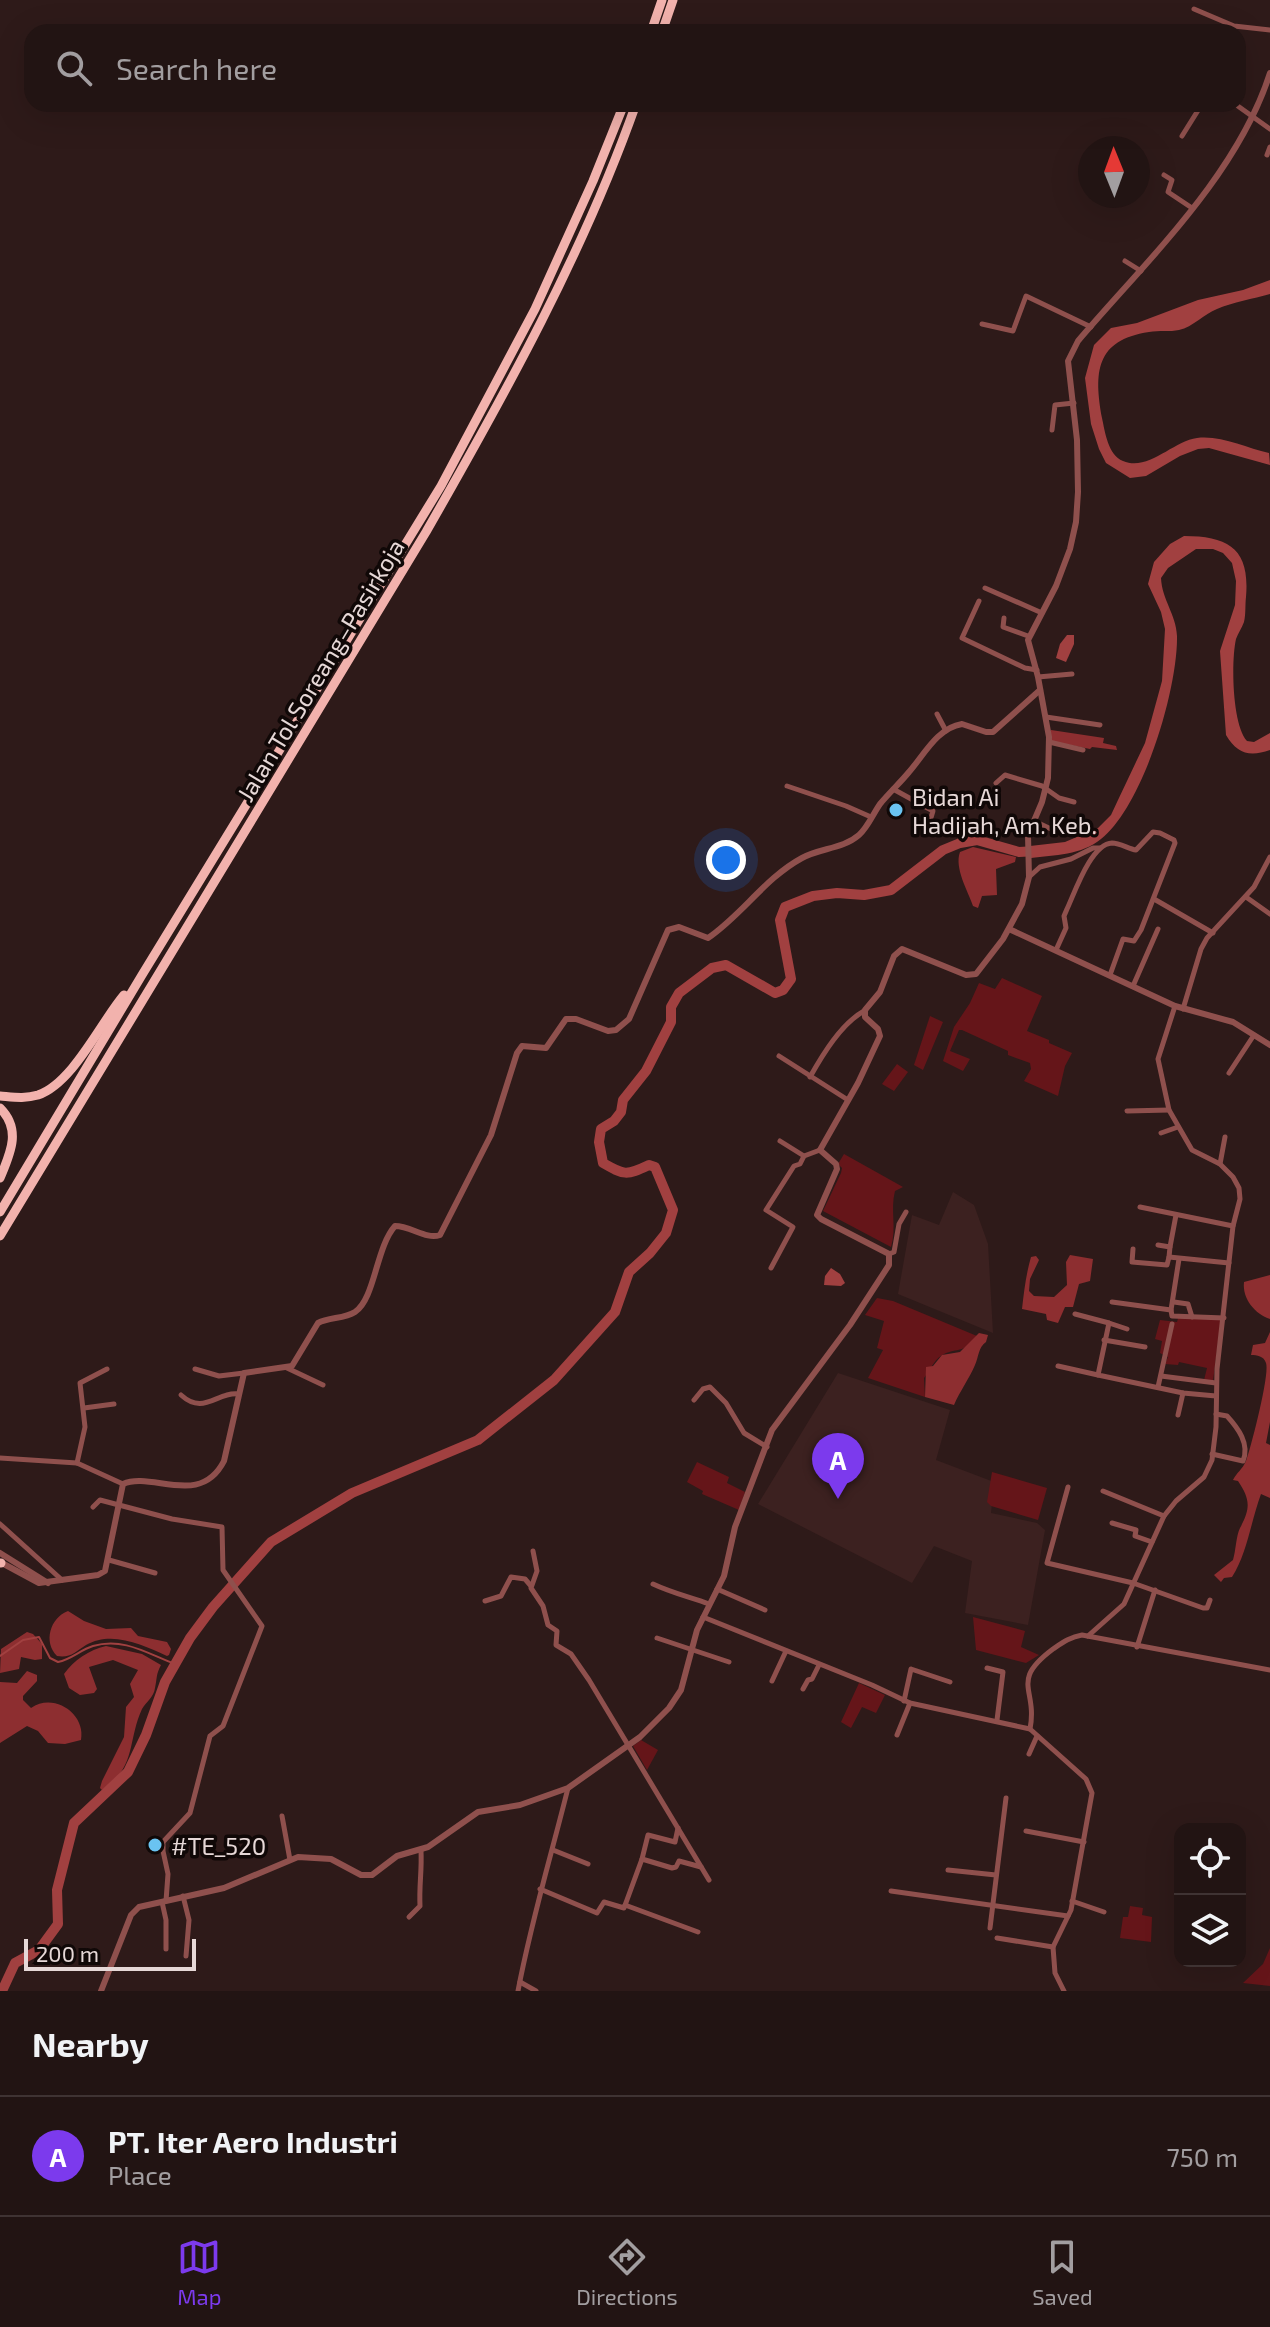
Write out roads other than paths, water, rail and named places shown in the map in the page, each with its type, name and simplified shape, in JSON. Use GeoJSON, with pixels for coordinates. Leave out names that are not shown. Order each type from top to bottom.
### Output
{"type":"FeatureCollection","features":[{"type":"Feature","properties":{"kind":"highway"},"geometry":{"type":"LineString","coordinates":[[654,24],[662,0]]}},
{"type":"Feature","properties":{"kind":"highway"},"geometry":{"type":"LineString","coordinates":[[665,24],[673,0]]}},
{"type":"Feature","properties":{"kind":"highway","name":"Jalan Tol Soreang–Pasirkoja"},"geometry":{"type":"LineString","coordinates":[[0,1212],[441,486],[485,408],[541,295],[621,112]]}},
{"type":"Feature","properties":{"kind":"highway","name":"Jalan Tol Soreang–Pasirkoja"},"geometry":{"type":"LineString","coordinates":[[0,1236],[483,433],[551,300],[633,112]]}},
{"type":"Feature","properties":{"kind":"highway"},"geometry":{"type":"LineString","coordinates":[[0,1096],[25,1098],[49,1090],[76,1063],[121,999],[142,975]]}},
{"type":"Feature","properties":{"kind":"highway"},"geometry":{"type":"LineString","coordinates":[[0,1108],[8,1116],[13,1134],[12,1151],[0,1178]]}},
{"type":"Feature","properties":{"kind":"street"},"geometry":{"type":"LineString","coordinates":[[1194,9],[1229,24]]}},
{"type":"Feature","properties":{"kind":"street"},"geometry":{"type":"LineString","coordinates":[[1246,27],[1270,30]]}},
{"type":"Feature","properties":{"kind":"street"},"geometry":{"type":"LineString","coordinates":[[810,1077],[840,1033],[880,992],[899,950],[907,949],[971,976],[984,967],[1022,904],[1029,877],[1027,839],[1049,771],[1046,717],[1028,636],[1064,569],[1076,522],[1075,403],[1068,361],[1078,341],[1141,271],[1235,150],[1253,118],[1270,73]]}},
{"type":"Feature","properties":{"kind":"street"},"geometry":{"type":"LineString","coordinates":[[1182,136],[1197,112]]}},
{"type":"Feature","properties":{"kind":"street"},"geometry":{"type":"LineString","coordinates":[[1245,112],[1270,129]]}},
{"type":"Feature","properties":{"kind":"street"},"geometry":{"type":"LineString","coordinates":[[1267,155],[1270,147]]}},
{"type":"Feature","properties":{"kind":"street"},"geometry":{"type":"LineString","coordinates":[[1164,175],[1172,180],[1168,192],[1192,208]]}},
{"type":"Feature","properties":{"kind":"street"},"geometry":{"type":"LineString","coordinates":[[1125,261],[1141,271]]}},
{"type":"Feature","properties":{"kind":"street"},"geometry":{"type":"LineString","coordinates":[[982,324],[1013,331],[1026,296],[1091,327]]}},
{"type":"Feature","properties":{"kind":"street"},"geometry":{"type":"LineString","coordinates":[[1052,430],[1055,405],[1075,403]]}},
{"type":"Feature","properties":{"kind":"street"},"geometry":{"type":"LineString","coordinates":[[985,588],[1042,613]]}},
{"type":"Feature","properties":{"kind":"street"},"geometry":{"type":"LineString","coordinates":[[979,601],[962,638],[1038,673],[1072,674]]}},
{"type":"Feature","properties":{"kind":"street"},"geometry":{"type":"LineString","coordinates":[[1004,618],[1003,627],[1028,636]]}},
{"type":"Feature","properties":{"kind":"street"},"geometry":{"type":"LineString","coordinates":[[195,1369],[219,1376],[292,1366],[318,1323],[351,1315],[362,1306],[384,1244],[395,1226],[405,1226],[435,1237],[443,1232],[491,1135],[517,1053],[522,1046],[546,1048],[566,1019],[576,1019],[608,1031],[624,1025],[668,930],[679,927],[708,938],[737,915],[757,892],[801,858],[847,842],[862,832],[893,789],[928,747],[946,731],[962,724],[993,732],[1040,690]]}},
{"type":"Feature","properties":{"kind":"street"},"geometry":{"type":"LineString","coordinates":[[937,714],[946,731]]}},
{"type":"Feature","properties":{"kind":"street"},"geometry":{"type":"LineString","coordinates":[[1046,717],[1100,725]]}},
{"type":"Feature","properties":{"kind":"street"},"geometry":{"type":"LineString","coordinates":[[1049,742],[1083,750]]}},
{"type":"Feature","properties":{"kind":"street"},"geometry":{"type":"LineString","coordinates":[[996,783],[1005,775],[1046,788],[1059,798],[1074,802]]}},
{"type":"Feature","properties":{"kind":"street"},"geometry":{"type":"LineString","coordinates":[[787,786],[871,817]]}},
{"type":"Feature","properties":{"kind":"street"},"geometry":{"type":"LineString","coordinates":[[893,789],[933,811],[929,824],[932,834]]}},
{"type":"Feature","properties":{"kind":"street"},"geometry":{"type":"LineString","coordinates":[[1034,821],[1051,829],[1059,819]]}},
{"type":"Feature","properties":{"kind":"street"},"geometry":{"type":"LineString","coordinates":[[1056,950],[1066,928],[1064,916],[1067,909],[1092,858],[1101,848],[1115,843],[1136,850],[1154,831],[1174,840],[1154,899],[1134,941],[1123,939],[1110,975]]}},
{"type":"Feature","properties":{"kind":"street"},"geometry":{"type":"LineString","coordinates":[[1029,877],[1040,867],[1101,848]]}},
{"type":"Feature","properties":{"kind":"street"},"geometry":{"type":"LineString","coordinates":[[1183,1009],[1201,949],[1246,897],[1270,857]]}},
{"type":"Feature","properties":{"kind":"street"},"geometry":{"type":"LineString","coordinates":[[1246,897],[1270,914]]}},
{"type":"Feature","properties":{"kind":"street"},"geometry":{"type":"LineString","coordinates":[[1154,899],[1213,933]]}},
{"type":"Feature","properties":{"kind":"street"},"geometry":{"type":"LineString","coordinates":[[1009,929],[1175,1006],[1227,1020],[1270,1045]]}},
{"type":"Feature","properties":{"kind":"street"},"geometry":{"type":"LineString","coordinates":[[1133,986],[1158,929]]}},
{"type":"Feature","properties":{"kind":"street"},"geometry":{"type":"LineString","coordinates":[[1088,1636],[1119,1610],[1164,1516],[1204,1477],[1212,1454],[1216,1383],[1233,1226],[1240,1199],[1239,1188],[1220,1164],[1194,1153],[1169,1110],[1158,1059],[1175,1006]]}},
{"type":"Feature","properties":{"kind":"street"},"geometry":{"type":"LineString","coordinates":[[771,1268],[793,1227],[765,1211],[789,1172],[800,1164],[804,1156],[820,1150],[880,1036],[864,1011]]}},
{"type":"Feature","properties":{"kind":"street"},"geometry":{"type":"LineString","coordinates":[[1229,1073],[1250,1033]]}},
{"type":"Feature","properties":{"kind":"street"},"geometry":{"type":"LineString","coordinates":[[779,1056],[848,1100]]}},
{"type":"Feature","properties":{"kind":"street"},"geometry":{"type":"LineString","coordinates":[[1127,1111],[1169,1110]]}},
{"type":"Feature","properties":{"kind":"street"},"geometry":{"type":"LineString","coordinates":[[1161,1133],[1178,1127]]}},
{"type":"Feature","properties":{"kind":"street"},"geometry":{"type":"LineString","coordinates":[[1220,1164],[1225,1137]]}},
{"type":"Feature","properties":{"kind":"street"},"geometry":{"type":"LineString","coordinates":[[780,1141],[804,1156]]}},
{"type":"Feature","properties":{"kind":"street"},"geometry":{"type":"LineString","coordinates":[[820,1150],[837,1168],[818,1216],[889,1254]]}},
{"type":"Feature","properties":{"kind":"street"},"geometry":{"type":"LineString","coordinates":[[1140,1207],[1233,1226]]}},
{"type":"Feature","properties":{"kind":"street"},"geometry":{"type":"LineString","coordinates":[[889,1254],[894,1252],[899,1224],[906,1212]]}},
{"type":"Feature","properties":{"kind":"street"},"geometry":{"type":"LineString","coordinates":[[1133,1249],[1132,1262],[1167,1265],[1176,1215]]}},
{"type":"Feature","properties":{"kind":"street"},"geometry":{"type":"LineString","coordinates":[[1158,1245],[1170,1247]]}},
{"type":"Feature","properties":{"kind":"street"},"geometry":{"type":"LineString","coordinates":[[101,1991],[131,1915],[139,1907],[224,1888],[306,1856],[331,1859],[368,1877],[378,1873],[399,1855],[421,1851],[478,1812],[520,1805],[568,1788],[648,1729],[681,1690],[690,1649],[724,1576],[735,1527],[780,1418],[881,1280],[889,1265],[889,1254]]}},
{"type":"Feature","properties":{"kind":"street"},"geometry":{"type":"LineString","coordinates":[[1169,1257],[1229,1263]]}},
{"type":"Feature","properties":{"kind":"street"},"geometry":{"type":"LineString","coordinates":[[1179,1259],[1172,1316],[1224,1318]]}},
{"type":"Feature","properties":{"kind":"street"},"geometry":{"type":"LineString","coordinates":[[1112,1302],[1171,1310]]}},
{"type":"Feature","properties":{"kind":"street"},"geometry":{"type":"LineString","coordinates":[[1174,1302],[1188,1304],[1192,1317]]}},
{"type":"Feature","properties":{"kind":"street"},"geometry":{"type":"LineString","coordinates":[[1075,1314],[1127,1329]]}},
{"type":"Feature","properties":{"kind":"street"},"geometry":{"type":"LineString","coordinates":[[1098,1375],[1109,1323]]}},
{"type":"Feature","properties":{"kind":"street"},"geometry":{"type":"LineString","coordinates":[[1158,1387],[1172,1324]]}},
{"type":"Feature","properties":{"kind":"street"},"geometry":{"type":"LineString","coordinates":[[1104,1340],[1145,1347]]}},
{"type":"Feature","properties":{"kind":"street"},"geometry":{"type":"LineString","coordinates":[[1058,1366],[1183,1393],[1216,1396]]}},
{"type":"Feature","properties":{"kind":"street"},"geometry":{"type":"LineString","coordinates":[[287,1368],[323,1385]]}},
{"type":"Feature","properties":{"kind":"street"},"geometry":{"type":"LineString","coordinates":[[77,1463],[85,1427],[80,1383],[107,1369]]}},
{"type":"Feature","properties":{"kind":"street"},"geometry":{"type":"LineString","coordinates":[[0,1458],[77,1463],[123,1484],[134,1481],[182,1487],[198,1482],[217,1472],[224,1461],[244,1373]]}},
{"type":"Feature","properties":{"kind":"street"},"geometry":{"type":"LineString","coordinates":[[1161,1376],[1216,1383]]}},
{"type":"Feature","properties":{"kind":"street"},"geometry":{"type":"LineString","coordinates":[[694,1400],[703,1389],[710,1387],[726,1403],[746,1435],[767,1447]]}},
{"type":"Feature","properties":{"kind":"street"},"geometry":{"type":"LineString","coordinates":[[181,1395],[196,1403],[210,1403],[229,1393],[239,1394]]}},
{"type":"Feature","properties":{"kind":"street"},"geometry":{"type":"LineString","coordinates":[[1178,1415],[1183,1393]]}},
{"type":"Feature","properties":{"kind":"street"},"geometry":{"type":"LineString","coordinates":[[84,1408],[114,1404]]}},
{"type":"Feature","properties":{"kind":"street"},"geometry":{"type":"LineString","coordinates":[[1212,1454],[1243,1461],[1246,1455],[1242,1438],[1234,1424],[1226,1415],[1216,1414]]}},
{"type":"Feature","properties":{"kind":"street"},"geometry":{"type":"LineString","coordinates":[[0,1560],[31,1580],[48,1583],[102,1574],[109,1560],[123,1484]]}},
{"type":"Feature","properties":{"kind":"street"},"geometry":{"type":"LineString","coordinates":[[1068,1487],[1047,1563],[1133,1583],[1203,1608],[1207,1608],[1210,1600]]}},
{"type":"Feature","properties":{"kind":"street"},"geometry":{"type":"LineString","coordinates":[[1103,1491],[1164,1516]]}},
{"type":"Feature","properties":{"kind":"street"},"geometry":{"type":"LineString","coordinates":[[93,1507],[100,1500],[204,1526],[222,1527],[222,1566],[262,1628],[223,1726],[210,1736],[190,1813],[163,1842],[168,1874],[164,1902],[166,1949]]}},
{"type":"Feature","properties":{"kind":"street"},"geometry":{"type":"LineString","coordinates":[[1112,1523],[1136,1530],[1135,1536],[1152,1542]]}},
{"type":"Feature","properties":{"kind":"street"},"geometry":{"type":"LineString","coordinates":[[0,1524],[62,1580]]}},
{"type":"Feature","properties":{"kind":"street"},"geometry":{"type":"LineString","coordinates":[[531,1586],[537,1571],[533,1551]]}},
{"type":"Feature","properties":{"kind":"street"},"geometry":{"type":"LineString","coordinates":[[109,1560],[155,1573]]}},
{"type":"Feature","properties":{"kind":"street"},"geometry":{"type":"LineString","coordinates":[[485,1601],[501,1596],[511,1577],[525,1579],[531,1586],[543,1606],[548,1625],[557,1631],[556,1645],[571,1654],[629,1744],[709,1880]]}},
{"type":"Feature","properties":{"kind":"street"},"geometry":{"type":"LineString","coordinates":[[653,1584],[676,1595],[689,1596],[709,1604]]}},
{"type":"Feature","properties":{"kind":"street"},"geometry":{"type":"LineString","coordinates":[[717,1589],[765,1610]]}},
{"type":"Feature","properties":{"kind":"street"},"geometry":{"type":"LineString","coordinates":[[1137,1647],[1155,1590]]}},
{"type":"Feature","properties":{"kind":"street"},"geometry":{"type":"LineString","coordinates":[[703,1617],[907,1702],[1030,1729],[1089,1783],[1092,1799],[1072,1901],[1053,1947],[1055,1973],[1063,1990]]}},
{"type":"Feature","properties":{"kind":"street"},"geometry":{"type":"LineString","coordinates":[[1030,1729],[1027,1681],[1030,1670],[1075,1636],[1270,1670]]}},
{"type":"Feature","properties":{"kind":"street"},"geometry":{"type":"LineString","coordinates":[[657,1638],[729,1662]]}},
{"type":"Feature","properties":{"kind":"street"},"geometry":{"type":"LineString","coordinates":[[772,1681],[786,1651]]}},
{"type":"Feature","properties":{"kind":"street"},"geometry":{"type":"LineString","coordinates":[[803,1689],[819,1665]]}},
{"type":"Feature","properties":{"kind":"street"},"geometry":{"type":"LineString","coordinates":[[987,1668],[1003,1672],[997,1720]]}},
{"type":"Feature","properties":{"kind":"street"},"geometry":{"type":"LineString","coordinates":[[897,1735],[907,1702],[911,1669],[950,1682]]}},
{"type":"Feature","properties":{"kind":"street"},"geometry":{"type":"LineString","coordinates":[[1029,1754],[1037,1736]]}},
{"type":"Feature","properties":{"kind":"street"},"geometry":{"type":"LineString","coordinates":[[518,1991],[540,1889],[568,1788]]}},
{"type":"Feature","properties":{"kind":"street"},"geometry":{"type":"LineString","coordinates":[[990,1928],[1006,1798]]}},
{"type":"Feature","properties":{"kind":"street"},"geometry":{"type":"LineString","coordinates":[[282,1816],[290,1860]]}},
{"type":"Feature","properties":{"kind":"street"},"geometry":{"type":"LineString","coordinates":[[540,1889],[597,1913],[604,1902],[621,1909],[642,1859],[647,1836],[675,1842],[679,1827]]}},
{"type":"Feature","properties":{"kind":"street"},"geometry":{"type":"LineString","coordinates":[[1026,1831],[1084,1842]]}},
{"type":"Feature","properties":{"kind":"street"},"geometry":{"type":"LineString","coordinates":[[553,1850],[588,1864]]}},
{"type":"Feature","properties":{"kind":"street"},"geometry":{"type":"LineString","coordinates":[[411,1915],[420,1906],[419,1884],[423,1876],[421,1851]]}},
{"type":"Feature","properties":{"kind":"street"},"geometry":{"type":"LineString","coordinates":[[642,1859],[672,1868],[679,1861],[702,1868]]}},
{"type":"Feature","properties":{"kind":"street"},"geometry":{"type":"LineString","coordinates":[[948,1870],[996,1875]]}},
{"type":"Feature","properties":{"kind":"street"},"geometry":{"type":"LineString","coordinates":[[891,1891],[1068,1916]]}},
{"type":"Feature","properties":{"kind":"street"},"geometry":{"type":"LineString","coordinates":[[183,1896],[189,1920],[186,1956]]}},
{"type":"Feature","properties":{"kind":"street"},"geometry":{"type":"LineString","coordinates":[[1072,1901],[1104,1912]]}},
{"type":"Feature","properties":{"kind":"street"},"geometry":{"type":"LineString","coordinates":[[625,1905],[698,1932]]}},
{"type":"Feature","properties":{"kind":"street"},"geometry":{"type":"LineString","coordinates":[[997,1938],[1053,1947]]}},
{"type":"Feature","properties":{"kind":"street"},"geometry":{"type":"LineString","coordinates":[[520,1982],[536,1991]]}},
{"type":"Feature","properties":{"kind":"waterway"},"geometry":{"type":"LineString","coordinates":[[2,1991],[15,1963],[39,1950],[58,1924],[57,1890],[74,1823],[128,1772],[146,1735],[165,1682],[190,1638],[213,1607],[271,1542],[352,1493],[478,1440],[554,1380],[615,1312],[629,1272],[666,1233],[673,1210],[655,1167],[649,1165],[625,1173],[603,1163],[599,1142],[601,1129],[621,1112],[623,1100],[646,1071],[671,1022],[671,1007],[679,993],[712,968],[726,965],[775,993],[783,990],[791,979],[780,920],[785,907],[813,896],[837,893],[864,895],[891,890],[943,850],[960,843],[977,840],[1019,852],[1037,851]]}},
{"type":"Feature","properties":{"kind":"waterway"},"geometry":{"type":"LineString","coordinates":[[0,1656],[23,1640],[39,1637],[50,1658],[58,1662],[93,1646],[115,1644],[136,1648],[175,1664]]}},
{"type":"Feature","properties":{"kind":"place","name":"Bidan Ai Hadijah, Am. Keb."},"geometry":{"type":"Point","coordinates":[896,810]}},
{"type":"Feature","properties":{"kind":"place","name":"PT. Iter Aero Industri"},"geometry":{"type":"Point","coordinates":[838,1499]}},
{"type":"Feature","properties":{"kind":"place","name":"#TE_520"},"geometry":{"type":"Point","coordinates":[155,1845]}}]}
